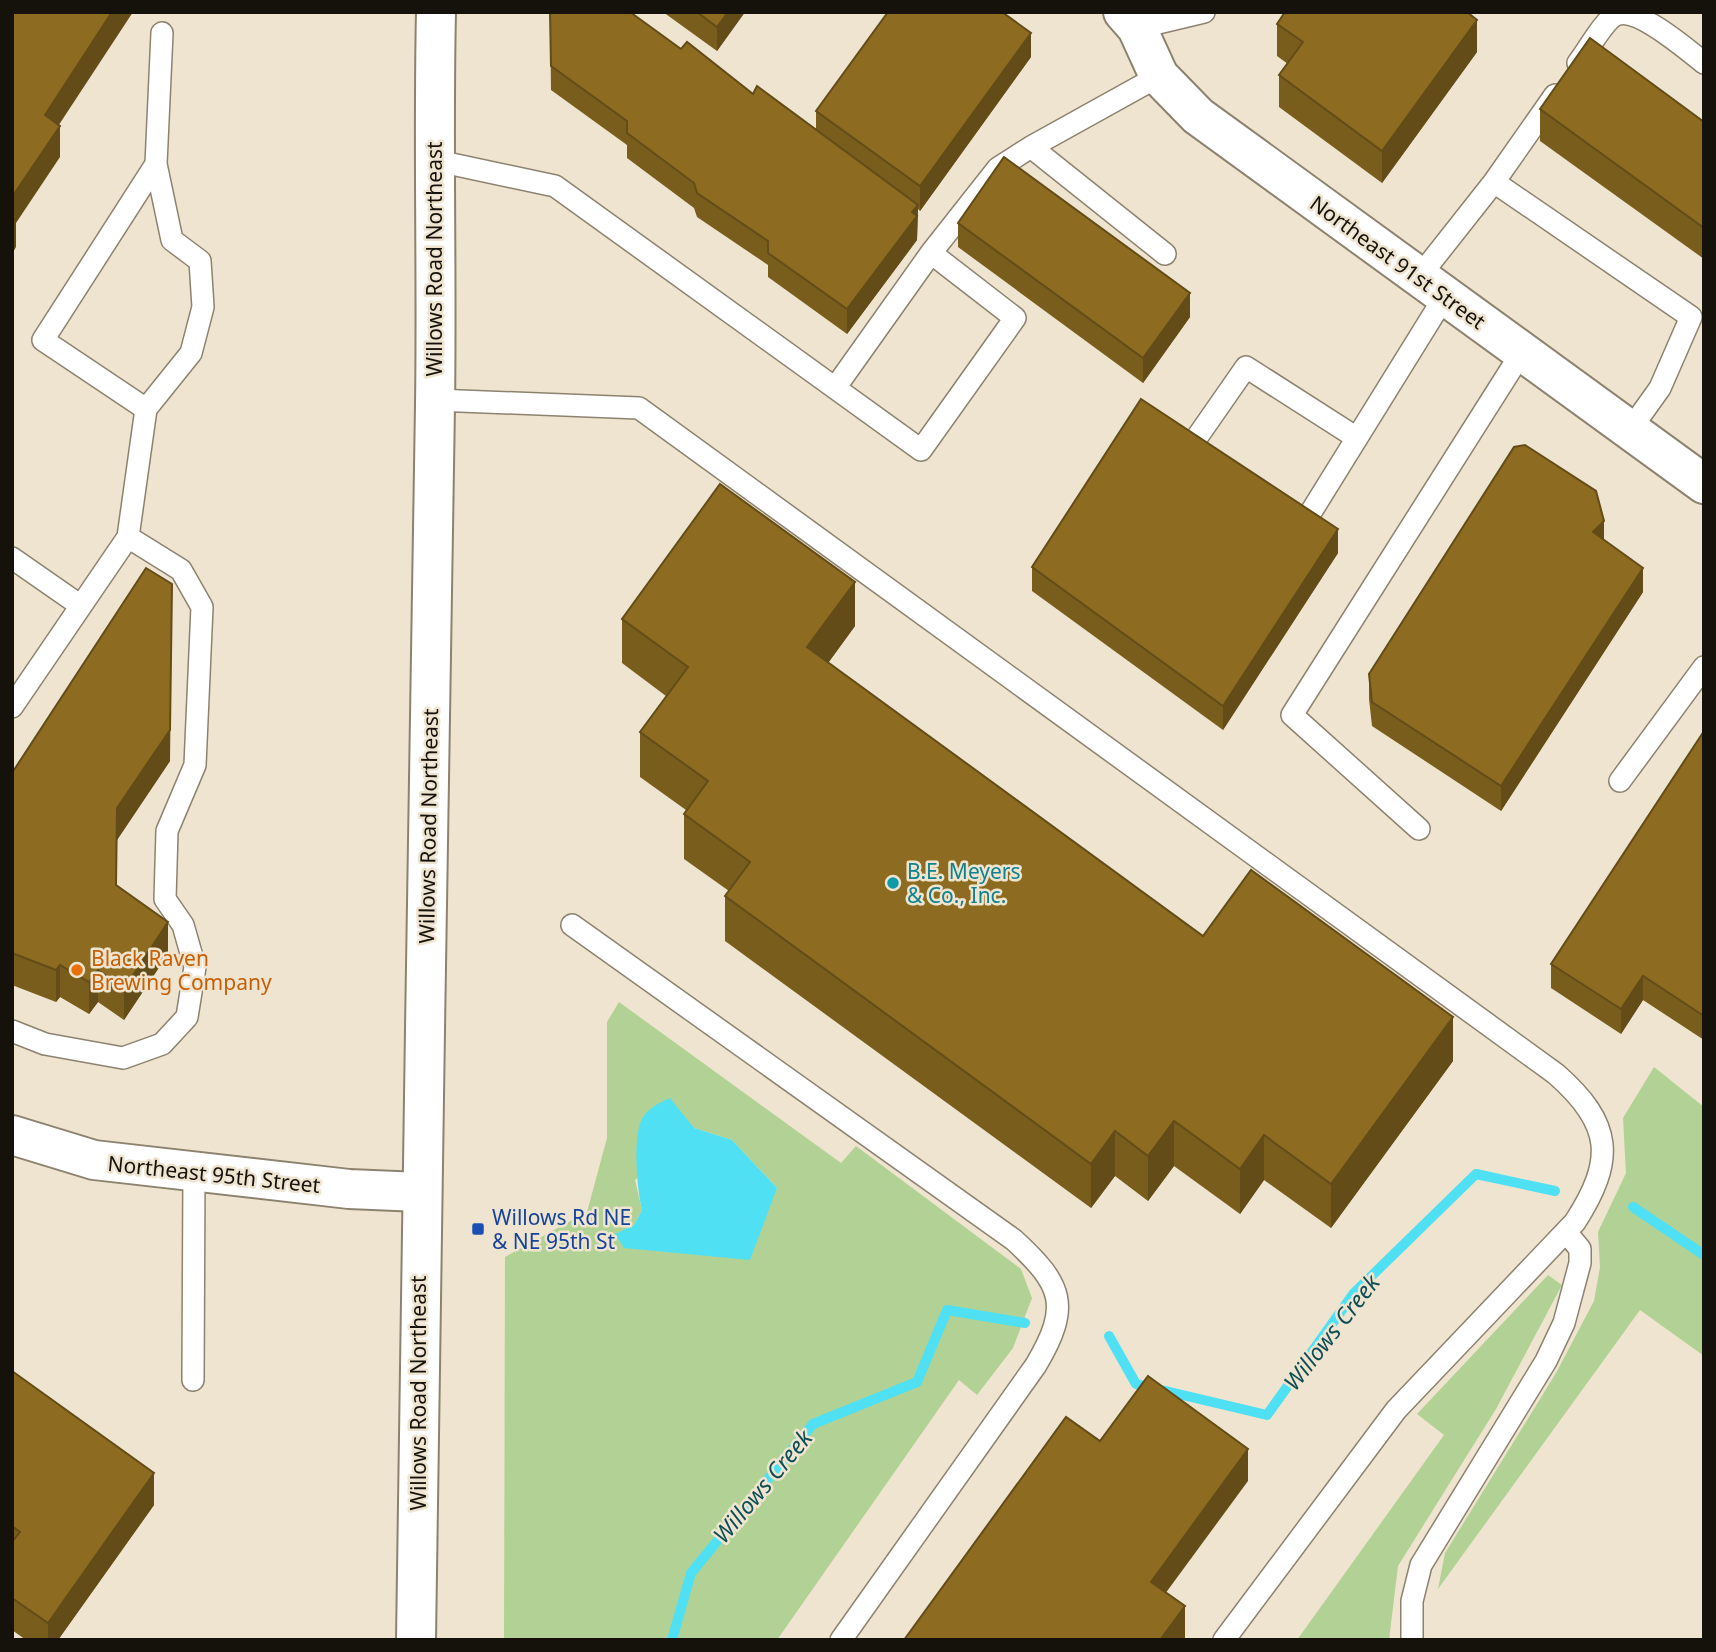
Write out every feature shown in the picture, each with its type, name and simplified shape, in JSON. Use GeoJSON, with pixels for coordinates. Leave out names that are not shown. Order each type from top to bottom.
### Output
{"type":"FeatureCollection","features":[{"type":"Feature","properties":{"kind":"main road","name":"Willows Road Northeast"},"geometry":{"type":"LineString","coordinates":[[416,1640],[420,1192],[435,400],[432,160],[436,12]]}},
{"type":"Feature","properties":{"kind":"main road","name":"Northeast 91st Street"},"geometry":{"type":"LineString","coordinates":[[1130,20],[1159,76],[1198,116],[1704,484]]}},
{"type":"Feature","properties":{"kind":"main road","name":"Northeast 95th Street"},"geometry":{"type":"LineString","coordinates":[[12,1135],[94,1160],[349,1189],[420,1192]]}},
{"type":"Feature","properties":{"kind":"lane"},"geometry":{"type":"LineString","coordinates":[[1130,20],[1204,12]]}},
{"type":"Feature","properties":{"kind":"lane"},"geometry":{"type":"LineString","coordinates":[[1311,512],[1357,438],[1432,287],[1494,182],[1612,16],[1624,12],[1645,19],[1704,63]]}},
{"type":"Feature","properties":{"kind":"lane"},"geometry":{"type":"LineString","coordinates":[[12,707],[128,537],[146,409],[191,353],[203,307],[200,261],[172,240],[156,164],[162,33]]}},
{"type":"Feature","properties":{"kind":"lane"},"geometry":{"type":"LineString","coordinates":[[835,388],[931,253],[998,168],[1159,76]]}},
{"type":"Feature","properties":{"kind":"lane"},"geometry":{"type":"LineString","coordinates":[[1031,147],[1165,254]]}},
{"type":"Feature","properties":{"kind":"lane"},"geometry":{"type":"LineString","coordinates":[[432,160],[555,186],[921,450],[1015,318],[931,253]]}},
{"type":"Feature","properties":{"kind":"lane"},"geometry":{"type":"LineString","coordinates":[[146,409],[43,340],[156,164]]}},
{"type":"Feature","properties":{"kind":"lane"},"geometry":{"type":"LineString","coordinates":[[1494,182],[1691,317],[1660,388],[1630,430]]}},
{"type":"Feature","properties":{"kind":"lane"},"geometry":{"type":"LineString","coordinates":[[1419,829],[1292,715],[1522,352]]}},
{"type":"Feature","properties":{"kind":"lane"},"geometry":{"type":"LineString","coordinates":[[1191,446],[1246,367],[1357,438]]}},
{"type":"Feature","properties":{"kind":"lane"},"geometry":{"type":"LineString","coordinates":[[435,400],[639,408],[1556,1074],[1581,1096],[1597,1124],[1604,1153],[1595,1192],[1566,1231],[1396,1410],[1224,1640]]}},
{"type":"Feature","properties":{"kind":"lane"},"geometry":{"type":"LineString","coordinates":[[12,1031],[45,1044],[123,1058],[162,1044],[187,1017],[195,967],[183,925],[165,899],[167,831],[195,765],[202,607],[181,570],[128,537]]}},
{"type":"Feature","properties":{"kind":"lane"},"geometry":{"type":"LineString","coordinates":[[12,558],[81,606]]}},
{"type":"Feature","properties":{"kind":"lane"},"geometry":{"type":"LineString","coordinates":[[1620,781],[1704,667]]}},
{"type":"Feature","properties":{"kind":"lane"},"geometry":{"type":"LineString","coordinates":[[572,925],[1014,1240],[1044,1267],[1056,1292],[1058,1317],[1050,1340],[1036,1365],[841,1640]]}},
{"type":"Feature","properties":{"kind":"lane"},"geometry":{"type":"LineString","coordinates":[[193,1380],[194,1172]]}},
{"type":"Feature","properties":{"kind":"lane"},"geometry":{"type":"LineString","coordinates":[[1412,1640],[1412,1601],[1421,1565],[1546,1361],[1564,1323],[1580,1263],[1580,1249],[1566,1231]]}},
{"type":"Feature","properties":{"kind":"green space"},"geometry":{"type":"Polygon","coordinates":[[[619,1002],[841,1163],[856,1146],[1021,1269],[1032,1298],[1013,1348],[977,1395],[959,1380],[777,1640],[504,1640],[505,1257],[587,1212],[607,1138],[607,1022],[619,1002]],[[694,1128],[635,1180],[642,1210],[634,1225],[777,1188],[732,1140],[694,1128]]]}},
{"type":"Feature","properties":{"kind":"green space"},"geometry":{"type":"Polygon","coordinates":[[[1654,1067],[1704,1107],[1704,1356],[1640,1310],[1438,1589],[1445,1553],[1556,1373],[1594,1301],[1600,1267],[1598,1232],[1626,1173],[1623,1118],[1654,1067]]]}},
{"type":"Feature","properties":{"kind":"green space"},"geometry":{"type":"Polygon","coordinates":[[[1548,1275],[1562,1285],[1496,1409],[1398,1566],[1389,1640],[1297,1640],[1444,1435],[1417,1414],[1548,1275]]]}},
{"type":"Feature","properties":{"kind":"water"},"geometry":{"type":"Polygon","coordinates":[[[670,1098],[694,1128],[732,1140],[777,1188],[750,1260],[624,1248],[615,1234],[634,1225],[642,1210],[637,1163],[638,1136],[643,1117],[670,1098]]]}},
{"type":"Feature","properties":{"kind":"building"},"geometry":{"type":"Polygon","coordinates":[[[12,12],[112,12],[45,115],[60,126],[12,197],[12,12]]]}},
{"type":"Feature","properties":{"kind":"building"},"geometry":{"type":"Polygon","coordinates":[[[550,12],[630,12],[681,49],[687,42],[753,94],[757,86],[918,205],[912,212],[917,216],[847,309],[768,253],[768,241],[697,193],[694,183],[627,133],[627,121],[551,66],[550,12]]]}},
{"type":"Feature","properties":{"kind":"building"},"geometry":{"type":"Polygon","coordinates":[[[697,12],[728,12],[717,27],[697,12]]]}},
{"type":"Feature","properties":{"kind":"building"},"geometry":{"type":"Polygon","coordinates":[[[888,12],[1002,12],[1031,33],[920,186],[816,111],[888,12]]]}},
{"type":"Feature","properties":{"kind":"building"},"geometry":{"type":"Polygon","coordinates":[[[1285,12],[1467,12],[1477,20],[1382,151],[1279,75],[1303,42],[1277,24],[1285,12]]]}},
{"type":"Feature","properties":{"kind":"building"},"geometry":{"type":"Polygon","coordinates":[[[1590,38],[1704,122],[1704,228],[1540,109],[1590,38]]]}},
{"type":"Feature","properties":{"kind":"building"},"geometry":{"type":"Polygon","coordinates":[[[1004,157],[1190,293],[1143,358],[958,223],[1004,157]]]}},
{"type":"Feature","properties":{"kind":"building"},"geometry":{"type":"Polygon","coordinates":[[[1141,399],[1338,529],[1223,706],[1032,567],[1141,399]]]}},
{"type":"Feature","properties":{"kind":"building"},"geometry":{"type":"Polygon","coordinates":[[[1525,445],[1596,491],[1604,521],[1593,532],[1643,568],[1501,786],[1372,702],[1369,674],[1514,447],[1525,445]]]}},
{"type":"Feature","properties":{"kind":"building","name":"B.E. Meyers & Co., Inc."},"geometry":{"type":"Polygon","coordinates":[[[720,484],[855,582],[807,647],[1203,936],[1251,870],[1453,1017],[1331,1184],[1264,1135],[1240,1169],[1174,1121],[1148,1156],[1115,1131],[1091,1164],[725,896],[750,862],[684,814],[708,781],[640,732],[688,667],[622,619],[720,484]]]}},
{"type":"Feature","properties":{"kind":"building"},"geometry":{"type":"Polygon","coordinates":[[[146,568],[172,584],[170,730],[117,808],[116,885],[168,922],[124,989],[98,970],[89,982],[60,965],[56,970],[12,953],[12,773],[146,568]]]}},
{"type":"Feature","properties":{"kind":"building"},"geometry":{"type":"Polygon","coordinates":[[[1704,731],[1704,1016],[1643,976],[1621,1009],[1551,964],[1704,731]]]}},
{"type":"Feature","properties":{"kind":"building"},"geometry":{"type":"Polygon","coordinates":[[[12,1371],[154,1473],[48,1623],[12,1598],[12,1542],[20,1532],[12,1526],[12,1371]]]}},
{"type":"Feature","properties":{"kind":"building"},"geometry":{"type":"Polygon","coordinates":[[[1148,1376],[1248,1449],[1151,1582],[1185,1606],[1160,1640],[904,1640],[1066,1417],[1100,1441],[1148,1376]]]}},
{"type":"Feature","properties":{"kind":"waterway","name":"Willows Creek"},"geometry":{"type":"LineString","coordinates":[[1109,1336],[1136,1384],[1267,1415],[1354,1293],[1476,1174],[1555,1191]]}},
{"type":"Feature","properties":{"kind":"waterway","name":"Willows Creek"},"geometry":{"type":"LineString","coordinates":[[1633,1207],[1704,1255]]}},
{"type":"Feature","properties":{"kind":"waterway","name":"Willows Creek"},"geometry":{"type":"LineString","coordinates":[[672,1640],[691,1573],[813,1424],[917,1382],[947,1310],[1025,1323]]}},
{"type":"Feature","properties":{"kind":"place","name":"B.E. Meyers & Co., Inc."},"geometry":{"type":"Point","coordinates":[893,883]}},
{"type":"Feature","properties":{"kind":"place","name":"Black Raven Brewing Company"},"geometry":{"type":"Point","coordinates":[77,970]}},
{"type":"Feature","properties":{"kind":"place","name":"Willows Rd NE & NE 95th St"},"geometry":{"type":"Point","coordinates":[478,1229]}}]}
